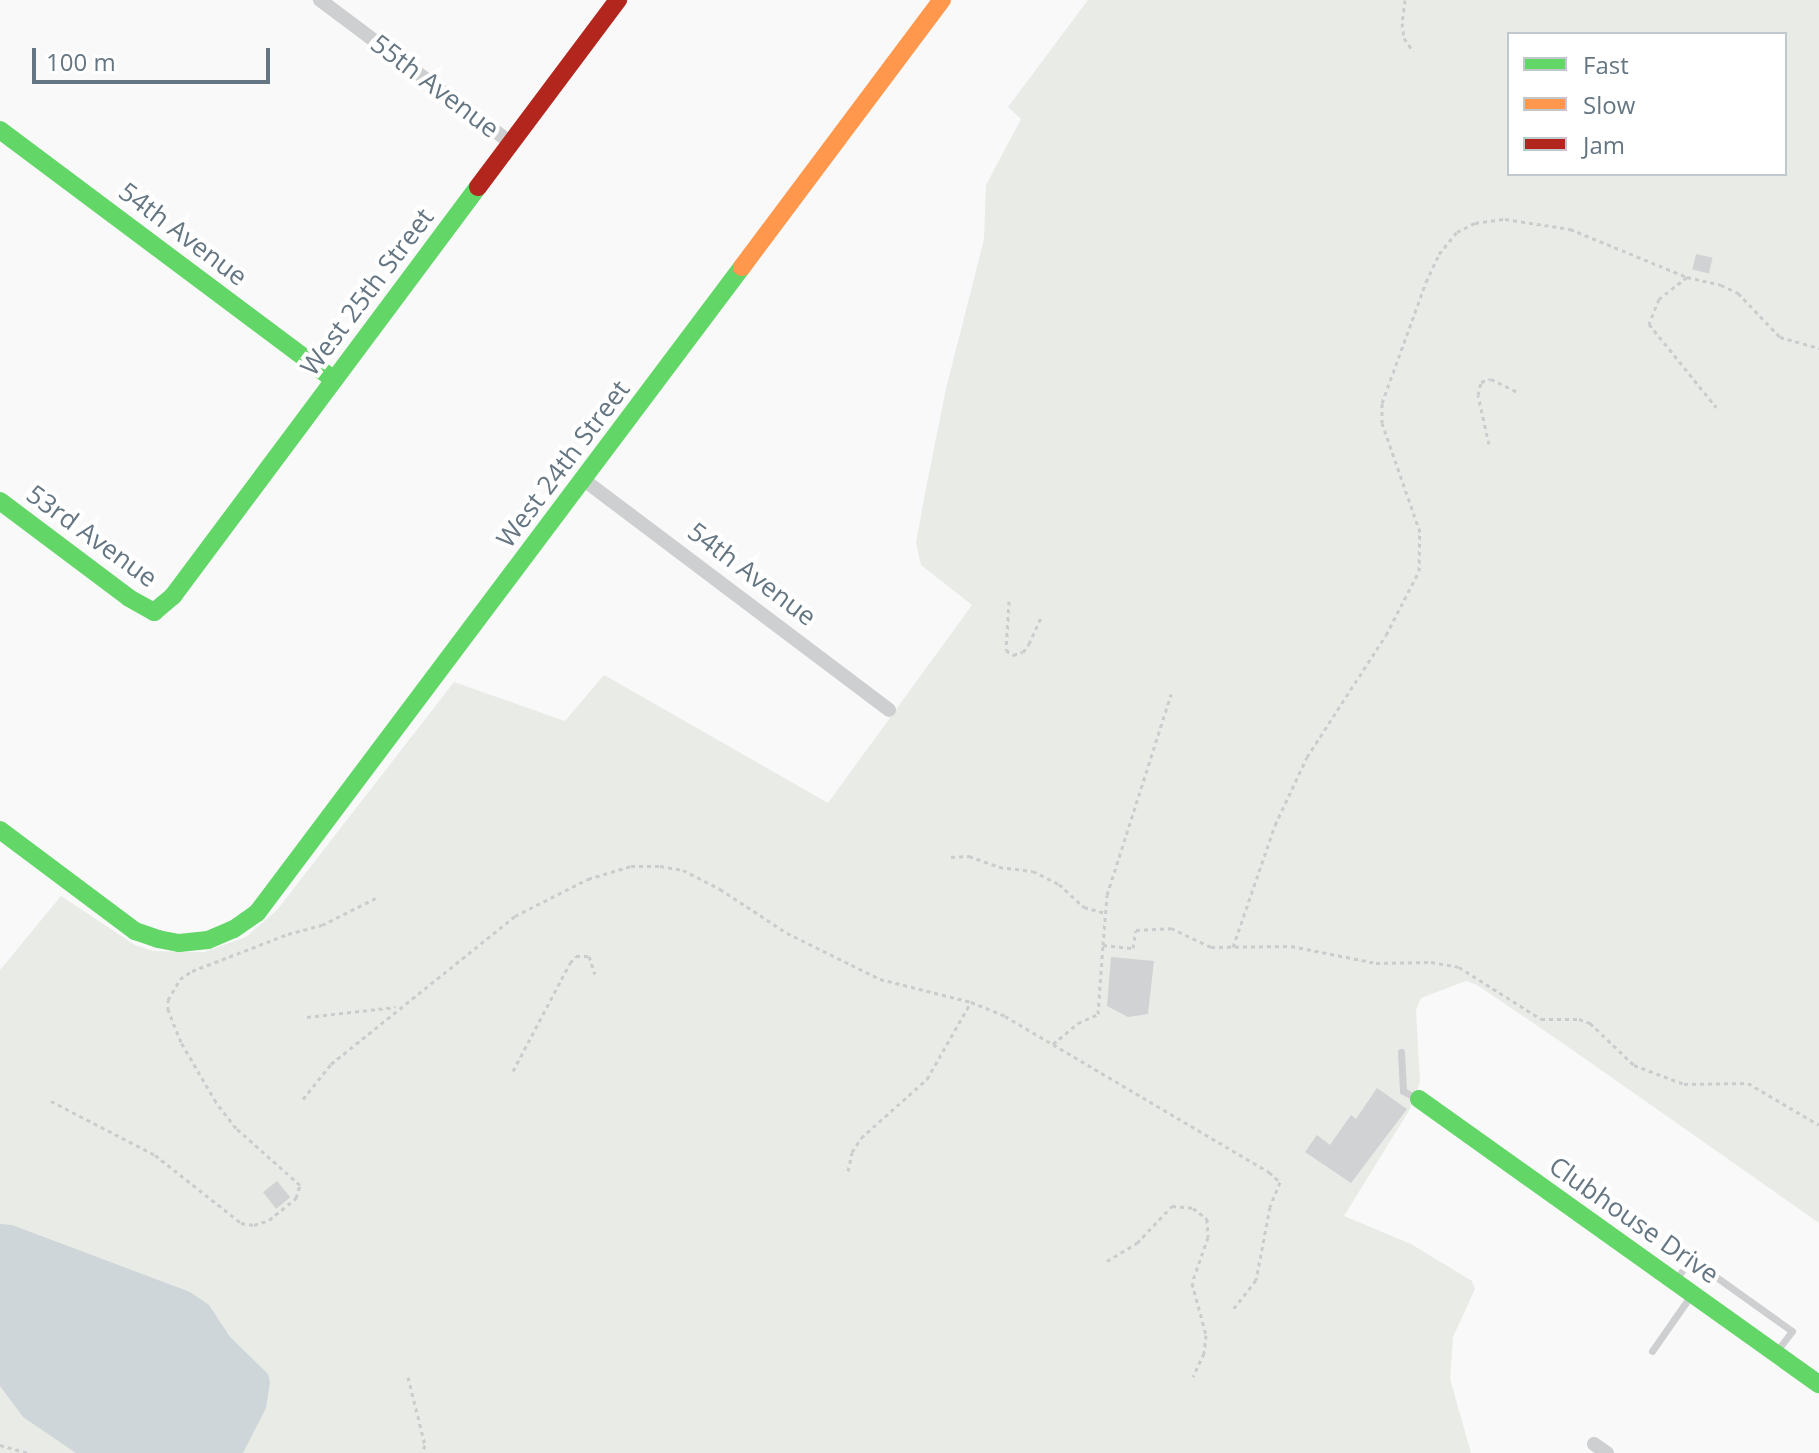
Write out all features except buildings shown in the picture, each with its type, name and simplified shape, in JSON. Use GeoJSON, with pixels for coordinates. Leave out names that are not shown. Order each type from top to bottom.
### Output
{"type":"FeatureCollection","features":[{"type":"Feature","properties":{"kind":"street","name":"55th Avenue"},"geometry":{"type":"LineString","coordinates":[[320,0],[511,143]]}},
{"type":"Feature","properties":{"kind":"street","name":"West 25th Street"},"geometry":{"type":"LineString","coordinates":[[154,612],[173,596],[618,0]]}},
{"type":"Feature","properties":{"kind":"street","name":"West 24th Street"},"geometry":{"type":"LineString","coordinates":[[0,830],[135,931],[179,943],[208,940],[234,929],[257,913],[942,0]]}},
{"type":"Feature","properties":{"kind":"street","name":"54th Avenue"},"geometry":{"type":"LineString","coordinates":[[0,130],[334,380]]}},
{"type":"Feature","properties":{"kind":"street","name":"54th Avenue"},"geometry":{"type":"LineString","coordinates":[[584,480],[889,710]]}},
{"type":"Feature","properties":{"kind":"street","name":"53rd Avenue"},"geometry":{"type":"LineString","coordinates":[[0,501],[129,598],[154,612]]}},
{"type":"Feature","properties":{"kind":"street","name":"Clubhouse Drive"},"geometry":{"type":"LineString","coordinates":[[1419,1099],[1819,1384]]}},
{"type":"Feature","properties":{"kind":"street"},"geometry":{"type":"LineString","coordinates":[[1594,1444],[1607,1453]]}},
{"type":"Feature","properties":{"kind":"lane"},"geometry":{"type":"LineString","coordinates":[[1401,1052],[1403,1091],[1419,1099]]}},
{"type":"Feature","properties":{"kind":"lane"},"geometry":{"type":"LineString","coordinates":[[1675,1281],[1691,1259],[1792,1331],[1776,1353]]}},
{"type":"Feature","properties":{"kind":"lane"},"geometry":{"type":"LineString","coordinates":[[1652,1351],[1692,1294]]}},
{"type":"Feature","properties":{"kind":"path"},"geometry":{"type":"LineString","coordinates":[[1405,0],[1404,38],[1413,51]]}},
{"type":"Feature","properties":{"kind":"path"},"geometry":{"type":"LineString","coordinates":[[1233,947],[1275,825],[1307,757],[1386,635],[1419,571],[1420,532],[1382,423],[1382,403],[1439,254],[1457,232],[1475,223],[1505,219],[1570,229],[1687,277],[1738,293],[1780,337],[1819,348]]}},
{"type":"Feature","properties":{"kind":"path"},"geometry":{"type":"LineString","coordinates":[[1687,277],[1659,299],[1649,324],[1716,407]]}},
{"type":"Feature","properties":{"kind":"path"},"geometry":{"type":"LineString","coordinates":[[1489,444],[1478,395],[1481,382],[1491,379],[1518,392]]}},
{"type":"Feature","properties":{"kind":"path"},"geometry":{"type":"LineString","coordinates":[[1009,601],[1006,650],[1013,655],[1023,652],[1029,644],[1042,615]]}},
{"type":"Feature","properties":{"kind":"path"},"geometry":{"type":"LineString","coordinates":[[1053,1044],[1078,1023],[1098,1014],[1105,913],[1113,871],[1171,694]]}},
{"type":"Feature","properties":{"kind":"path"},"geometry":{"type":"LineString","coordinates":[[951,857],[969,856],[999,867],[1047,876],[1084,907],[1105,913]]}},
{"type":"Feature","properties":{"kind":"path"},"geometry":{"type":"LineString","coordinates":[[303,1099],[331,1064],[398,1007],[515,916],[588,879],[647,865],[683,870],[795,937],[880,979],[971,1002],[1005,1016],[1258,1164],[1280,1182],[1270,1207],[1256,1280],[1233,1309]]}},
{"type":"Feature","properties":{"kind":"path"},"geometry":{"type":"LineString","coordinates":[[51,1101],[155,1155],[241,1223],[254,1225],[269,1220],[296,1198],[300,1185],[236,1128],[216,1102],[181,1042],[168,1010],[168,1000],[180,979],[192,971],[288,934],[335,921],[376,898]]}},
{"type":"Feature","properties":{"kind":"path"},"geometry":{"type":"LineString","coordinates":[[1103,945],[1133,948],[1136,930],[1171,928],[1211,947],[1291,946],[1376,963],[1431,962],[1459,967],[1541,1019],[1579,1019],[1590,1023],[1634,1065],[1684,1084],[1748,1083],[1819,1125]]}},
{"type":"Feature","properties":{"kind":"path"},"geometry":{"type":"LineString","coordinates":[[513,1071],[576,956],[589,956],[595,974]]}},
{"type":"Feature","properties":{"kind":"path"},"geometry":{"type":"LineString","coordinates":[[848,1171],[852,1152],[861,1138],[927,1079],[971,1002]]}},
{"type":"Feature","properties":{"kind":"path"},"geometry":{"type":"LineString","coordinates":[[307,1017],[398,1007]]}},
{"type":"Feature","properties":{"kind":"path"},"geometry":{"type":"LineString","coordinates":[[1107,1261],[1137,1243],[1172,1206],[1193,1208],[1207,1219],[1211,1227],[1192,1283],[1206,1335],[1204,1353],[1193,1377]]}},
{"type":"Feature","properties":{"kind":"path"},"geometry":{"type":"LineString","coordinates":[[408,1377],[425,1445],[422,1453]]}},
{"type":"Feature","properties":{"kind":"path"},"geometry":{"type":"LineString","coordinates":[[0,1445],[28,1453]]}},
{"type":"Feature","properties":{"kind":"shaded area"},"geometry":{"type":"Polygon","coordinates":[[[1088,0],[1819,0],[1819,1223],[1564,1044],[1477,985],[1466,981],[1421,998],[1416,1010],[1420,1082],[1410,1109],[1344,1216],[1411,1244],[1472,1281],[1475,1289],[1453,1337],[1450,1379],[1471,1453],[0,1453],[0,970],[61,896],[135,945],[153,951],[204,952],[246,937],[277,910],[454,682],[565,721],[604,675],[828,803],[972,605],[921,565],[916,543],[946,389],[984,239],[986,185],[1021,119],[1008,107],[1088,0]]]}},
{"type":"Feature","properties":{"kind":"shaded area"},"geometry":{"type":"Polygon","coordinates":[[[0,1224],[12,1225],[190,1292],[209,1305],[230,1337],[268,1374],[270,1382],[266,1408],[243,1453],[76,1453],[23,1417],[0,1386],[0,1224]]]}},
{"type":"Feature","properties":{"kind":"traffic: fast"},"geometry":{"type":"LineString","coordinates":[[0,130],[334,380]]}},
{"type":"Feature","properties":{"kind":"traffic: fast"},"geometry":{"type":"LineString","coordinates":[[0,501],[129,598],[154,612],[173,596],[478,187]]}},
{"type":"Feature","properties":{"kind":"traffic: fast"},"geometry":{"type":"LineString","coordinates":[[0,830],[135,931],[158,939],[179,943],[208,940],[234,929],[257,913],[742,267]]}},
{"type":"Feature","properties":{"kind":"traffic: fast"},"geometry":{"type":"LineString","coordinates":[[1419,1099],[1819,1384]]}},
{"type":"Feature","properties":{"kind":"traffic: slow"},"geometry":{"type":"LineString","coordinates":[[742,267],[942,0]]}},
{"type":"Feature","properties":{"kind":"traffic: jam"},"geometry":{"type":"LineString","coordinates":[[478,187],[618,0]]}}]}
